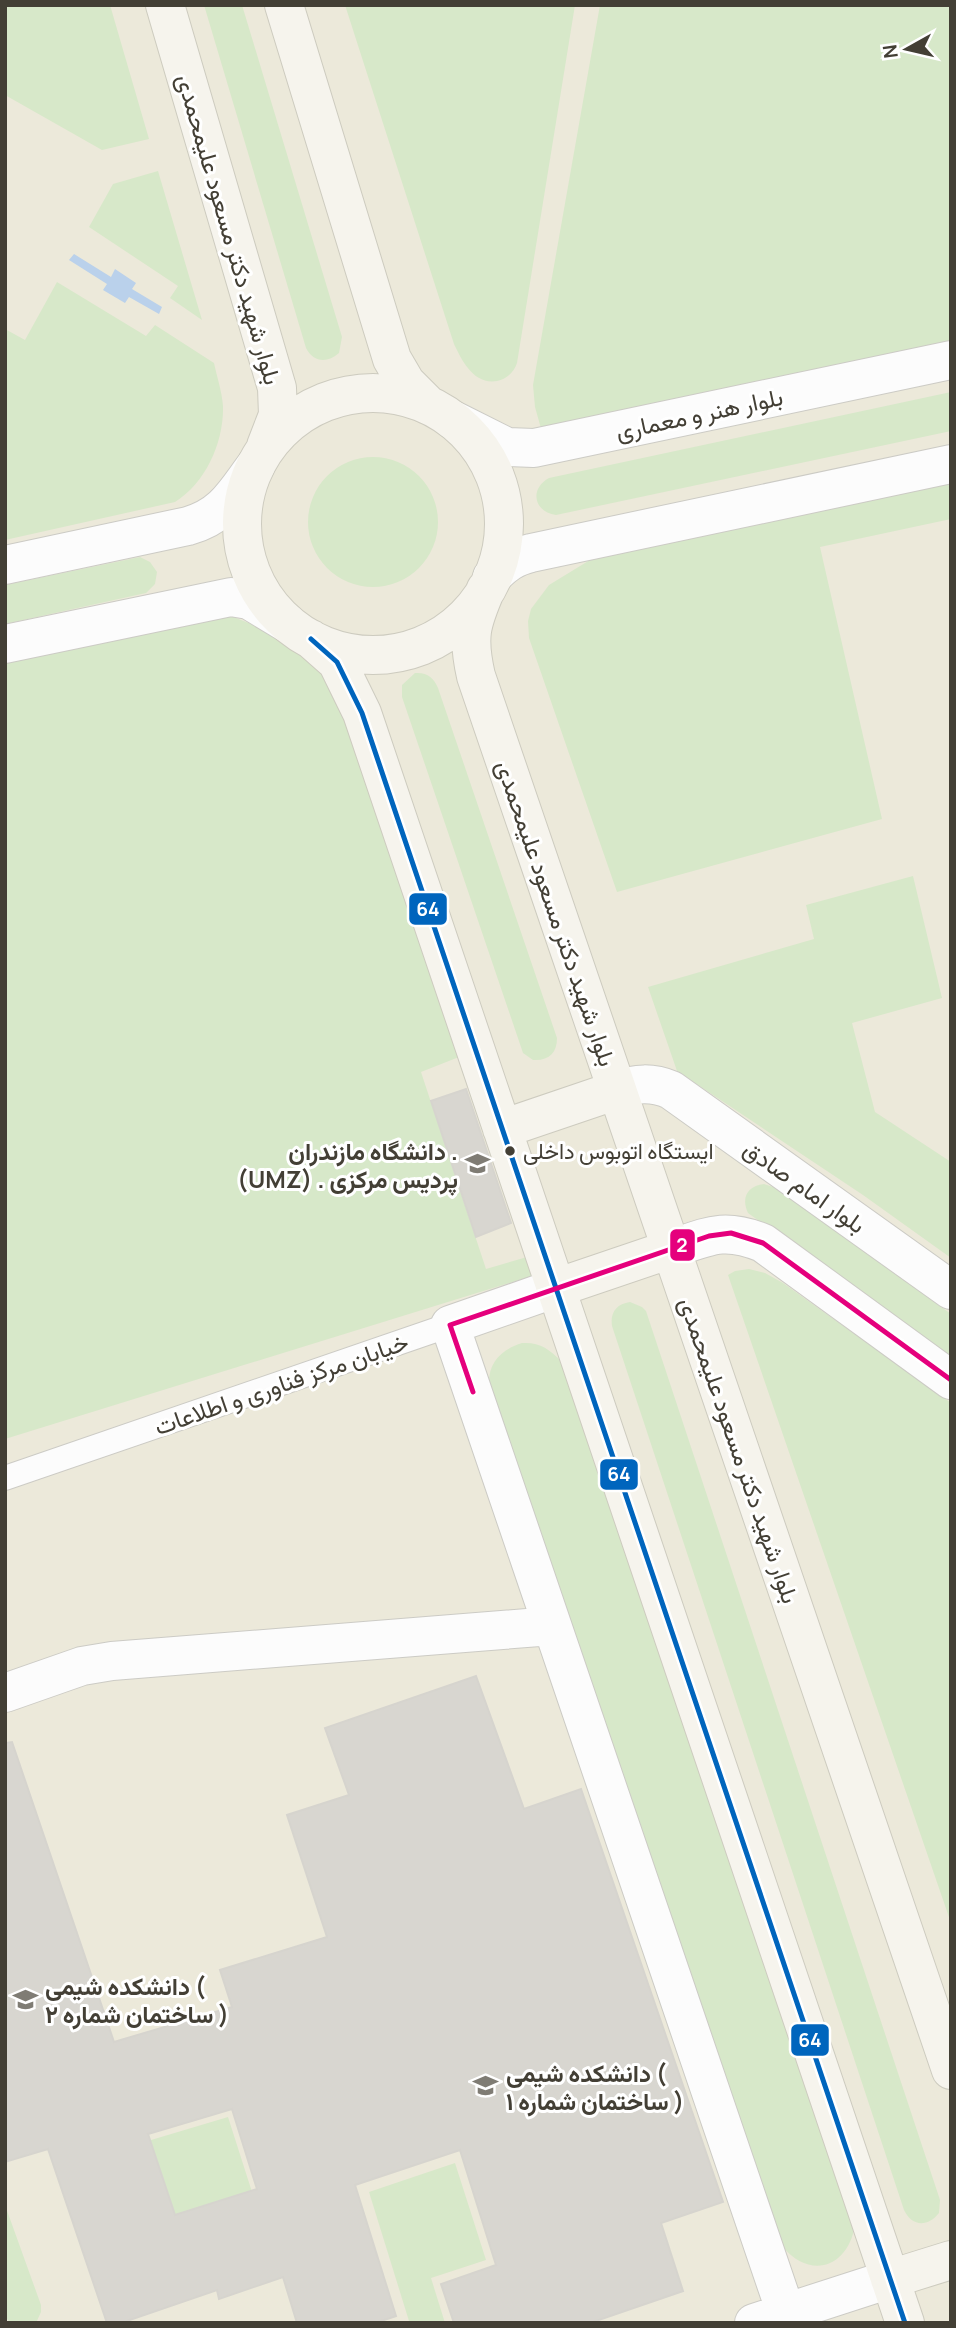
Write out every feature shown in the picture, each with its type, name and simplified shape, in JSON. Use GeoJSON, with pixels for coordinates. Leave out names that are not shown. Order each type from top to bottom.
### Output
{"type":"FeatureCollection","features":[{"type":"Feature","properties":{"kind":"main road","name":"بلوار شهید دکتر مسعود علیمحمدی"},"geometry":{"type":"LineString","coordinates":[[164,5],[279,399],[276,424],[246,492],[243,535],[245,549],[260,589],[299,631]]}},
{"type":"Feature","properties":{"kind":"main road"},"geometry":{"type":"LineString","coordinates":[[284,5],[392,359],[406,383],[440,413]]}},
{"type":"Feature","properties":{"kind":"main road"},"geometry":{"type":"LineString","coordinates":[[260,459],[292,421],[329,400],[358,394],[386,394],[408,398],[440,413]]}},
{"type":"Feature","properties":{"kind":"main road","name":"بلوار شهید دکتر مسعود علیمحمدی"},"geometry":{"type":"LineString","coordinates":[[440,413],[473,440],[489,464],[503,513],[498,563],[473,620],[471,640],[476,676],[951,2070]]}},
{"type":"Feature","properties":{"kind":"main road"},"geometry":{"type":"LineString","coordinates":[[299,631],[337,650],[365,655],[408,650],[435,640],[453,627],[469,613],[489,583]]}},
{"type":"Feature","properties":{"kind":"main road"},"geometry":{"type":"LineString","coordinates":[[299,631],[337,662],[362,713],[905,2323]]}},
{"type":"Feature","properties":{"kind":"main road"},"geometry":{"type":"LineString","coordinates":[[502,1129],[617,1090]]}},
{"type":"Feature","properties":{"kind":"main road"},"geometry":{"type":"LineString","coordinates":[[556,1288],[671,1249]]}},
{"type":"Feature","properties":{"kind":"main road"},"geometry":{"type":"LineString","coordinates":[[890,2279],[951,2260]]}},
{"type":"Feature","properties":{"kind":"street","name":"بلوار هنر و معماری"},"geometry":{"type":"LineString","coordinates":[[440,413],[507,447],[534,448],[951,360]]}},
{"type":"Feature","properties":{"kind":"street"},"geometry":{"type":"LineString","coordinates":[[5,565],[207,520],[228,502],[260,459]]}},
{"type":"Feature","properties":{"kind":"street"},"geometry":{"type":"LineString","coordinates":[[489,583],[502,565],[531,553],[951,464]]}},
{"type":"Feature","properties":{"kind":"street"},"geometry":{"type":"LineString","coordinates":[[5,644],[230,597],[248,600],[299,631]]}},
{"type":"Feature","properties":{"kind":"street","name":"بلوار امام صادق"},"geometry":{"type":"LineString","coordinates":[[617,1090],[638,1084],[650,1084],[671,1090],[951,1290]]}},
{"type":"Feature","properties":{"kind":"street"},"geometry":{"type":"LineString","coordinates":[[671,1249],[719,1234],[742,1235],[763,1243],[951,1380]]}},
{"type":"Feature","properties":{"kind":"street","name":"خیابان مرکز فناوری و اطلاعات"},"geometry":{"type":"LineString","coordinates":[[450,1325],[556,1288]]}},
{"type":"Feature","properties":{"kind":"street"},"geometry":{"type":"LineString","coordinates":[[450,1325],[552,1626],[770,2318],[890,2279]]}},
{"type":"Feature","properties":{"kind":"street"},"geometry":{"type":"LineString","coordinates":[[5,1693],[82,1666],[112,1661],[552,1626]]}},
{"type":"Feature","properties":{"kind":"lane","name":"خیابان مرکز فناوری و اطلاعات"},"geometry":{"type":"LineString","coordinates":[[5,1478],[450,1325]]}},
{"type":"Feature","properties":{"kind":"shaded area","name":"دانشگاه مازندران . (UMZ) . پردیس مرکزی"},"geometry":{"type":"Polygon","coordinates":[[[5,5],[951,5],[951,2323],[5,2323],[5,5]]]}},
{"type":"Feature","properties":{"kind":"green space"},"geometry":{"type":"Polygon","coordinates":[[[5,5],[110,5],[149,139],[102,150],[5,95],[5,5]]]}},
{"type":"Feature","properties":{"kind":"green space"},"geometry":{"type":"Polygon","coordinates":[[[204,5],[242,5],[342,337],[339,353],[330,359],[316,359],[306,348],[204,5]]]}},
{"type":"Feature","properties":{"kind":"green space"},"geometry":{"type":"Polygon","coordinates":[[[345,5],[575,5],[517,363],[510,375],[501,380],[489,381],[475,376],[454,344],[345,5]]]}},
{"type":"Feature","properties":{"kind":"green space"},"geometry":{"type":"Polygon","coordinates":[[[600,5],[951,5],[951,340],[542,432],[535,407],[533,385],[600,5]]]}},
{"type":"Feature","properties":{"kind":"green space"},"geometry":{"type":"Polygon","coordinates":[[[158,171],[202,320],[170,298],[178,286],[89,227],[113,184],[158,171]]]}},
{"type":"Feature","properties":{"kind":"green space"},"geometry":{"type":"Polygon","coordinates":[[[57,282],[146,336],[155,325],[214,363],[223,406],[220,434],[204,473],[186,494],[175,502],[5,540],[5,329],[25,340],[57,282]]]}},
{"type":"Feature","properties":{"kind":"green space"},"geometry":{"type":"Polygon","coordinates":[[[951,392],[951,431],[556,515],[543,510],[537,500],[539,488],[549,478],[951,392]]]}},
{"type":"Feature","properties":{"kind":"green space"},"geometry":{"type":"Polygon","coordinates":[[[373,457],[398,462],[419,476],[433,497],[438,522],[433,547],[419,568],[398,582],[373,587],[348,582],[327,568],[313,547],[308,522],[313,497],[327,476],[348,462],[373,457]]]}},
{"type":"Feature","properties":{"kind":"green space"},"geometry":{"type":"Polygon","coordinates":[[[951,479],[951,519],[820,547],[882,819],[617,892],[529,638],[528,621],[531,609],[549,585],[603,552],[951,479]]]}},
{"type":"Feature","properties":{"kind":"green space"},"geometry":{"type":"Polygon","coordinates":[[[140,557],[150,562],[157,572],[155,584],[146,593],[5,624],[5,585],[140,557]]]}},
{"type":"Feature","properties":{"kind":"green space"},"geometry":{"type":"Polygon","coordinates":[[[231,616],[299,645],[332,684],[459,1057],[421,1072],[486,1269],[527,1257],[532,1276],[5,1439],[5,656],[231,616]]]}},
{"type":"Feature","properties":{"kind":"green space"},"geometry":{"type":"Polygon","coordinates":[[[415,673],[430,676],[438,688],[557,1038],[554,1052],[544,1059],[533,1060],[523,1053],[402,697],[402,685],[415,673]]]}},
{"type":"Feature","properties":{"kind":"green space"},"geometry":{"type":"Polygon","coordinates":[[[913,876],[942,998],[852,1023],[875,1112],[951,1162],[951,1258],[863,1195],[677,1071],[648,987],[814,939],[806,905],[913,876]]]}},
{"type":"Feature","properties":{"kind":"green space"},"geometry":{"type":"Polygon","coordinates":[[[764,1184],[776,1188],[951,1314],[951,1360],[748,1213],[745,1202],[747,1194],[753,1187],[764,1184]]]}},
{"type":"Feature","properties":{"kind":"green space"},"geometry":{"type":"Polygon","coordinates":[[[749,1269],[765,1273],[783,1283],[951,1403],[951,1923],[728,1275],[749,1269]]]}},
{"type":"Feature","properties":{"kind":"green space"},"geometry":{"type":"Polygon","coordinates":[[[630,1302],[646,1311],[940,2200],[939,2213],[925,2223],[911,2220],[904,2210],[612,1326],[615,1310],[630,1302]]]}},
{"type":"Feature","properties":{"kind":"green space"},"geometry":{"type":"Polygon","coordinates":[[[522,1343],[544,1347],[561,1361],[855,2225],[845,2251],[836,2260],[826,2264],[816,2266],[804,2263],[782,2246],[489,1382],[491,1368],[498,1357],[522,1343]]]}},
{"type":"Feature","properties":{"kind":"green space"},"geometry":{"type":"Polygon","coordinates":[[[228,2117],[252,2192],[175,2215],[153,2150],[71,2164],[228,2117]]]}},
{"type":"Feature","properties":{"kind":"green space"},"geometry":{"type":"Polygon","coordinates":[[[455,2163],[486,2260],[431,2278],[445,2323],[404,2323],[409,2321],[369,2192],[455,2163]]]}},
{"type":"Feature","properties":{"kind":"green space"},"geometry":{"type":"Polygon","coordinates":[[[5,2205],[41,2305],[36,2323],[10,2323],[5,2316],[5,2205]]]}},
{"type":"Feature","properties":{"kind":"water"},"geometry":{"type":"Polygon","coordinates":[[[74,254],[111,277],[115,269],[136,283],[132,289],[162,307],[159,314],[129,297],[125,303],[103,290],[107,284],[69,260],[74,254]]]}},
{"type":"Feature","properties":{"kind":"building"},"geometry":{"type":"Polygon","coordinates":[[[466,1089],[511,1223],[476,1237],[431,1101],[466,1089]]]}},
{"type":"Feature","properties":{"kind":"building"},"geometry":{"type":"Polygon","coordinates":[[[476,1676],[524,1809],[581,1789],[723,2202],[661,2223],[683,2291],[590,2323],[454,2323],[441,2284],[496,2265],[460,2150],[355,2185],[396,2316],[375,2323],[297,2323],[283,2277],[219,2299],[217,2290],[121,2323],[107,2323],[48,2149],[5,2162],[5,1743],[12,1742],[114,2042],[232,2007],[220,1970],[327,1937],[287,1815],[349,1795],[325,1728],[476,1676]],[[232,2109],[148,2134],[175,2215],[257,2189],[232,2109]]]}},
{"type":"Feature","properties":{"kind":"transit line","name":"64"},"geometry":{"type":"LineString","coordinates":[[311,639],[337,662],[362,713],[905,2323]]}},
{"type":"Feature","properties":{"kind":"transit line","name":"2"},"geometry":{"type":"LineString","coordinates":[[473,1392],[450,1325],[709,1236],[731,1233],[763,1243],[951,1380]]}},
{"type":"Feature","properties":{"kind":"place","name":"ایستگاه اتوبوس داخلی"},"geometry":{"type":"Point","coordinates":[510,1151]}},
{"type":"Feature","properties":{"kind":"place","name":"دانشگاه مازندران . (UMZ) . پردیس مرکزی"},"geometry":{"type":"Point","coordinates":[478,1164]}},
{"type":"Feature","properties":{"kind":"place","name":"دانشکده شیمی ( ساختمان شماره ۲ )"},"geometry":{"type":"Point","coordinates":[25,1999]}},
{"type":"Feature","properties":{"kind":"place","name":"دانشکده شیمی ( ساختمان شماره ۱ )"},"geometry":{"type":"Point","coordinates":[486,2086]}}]}
